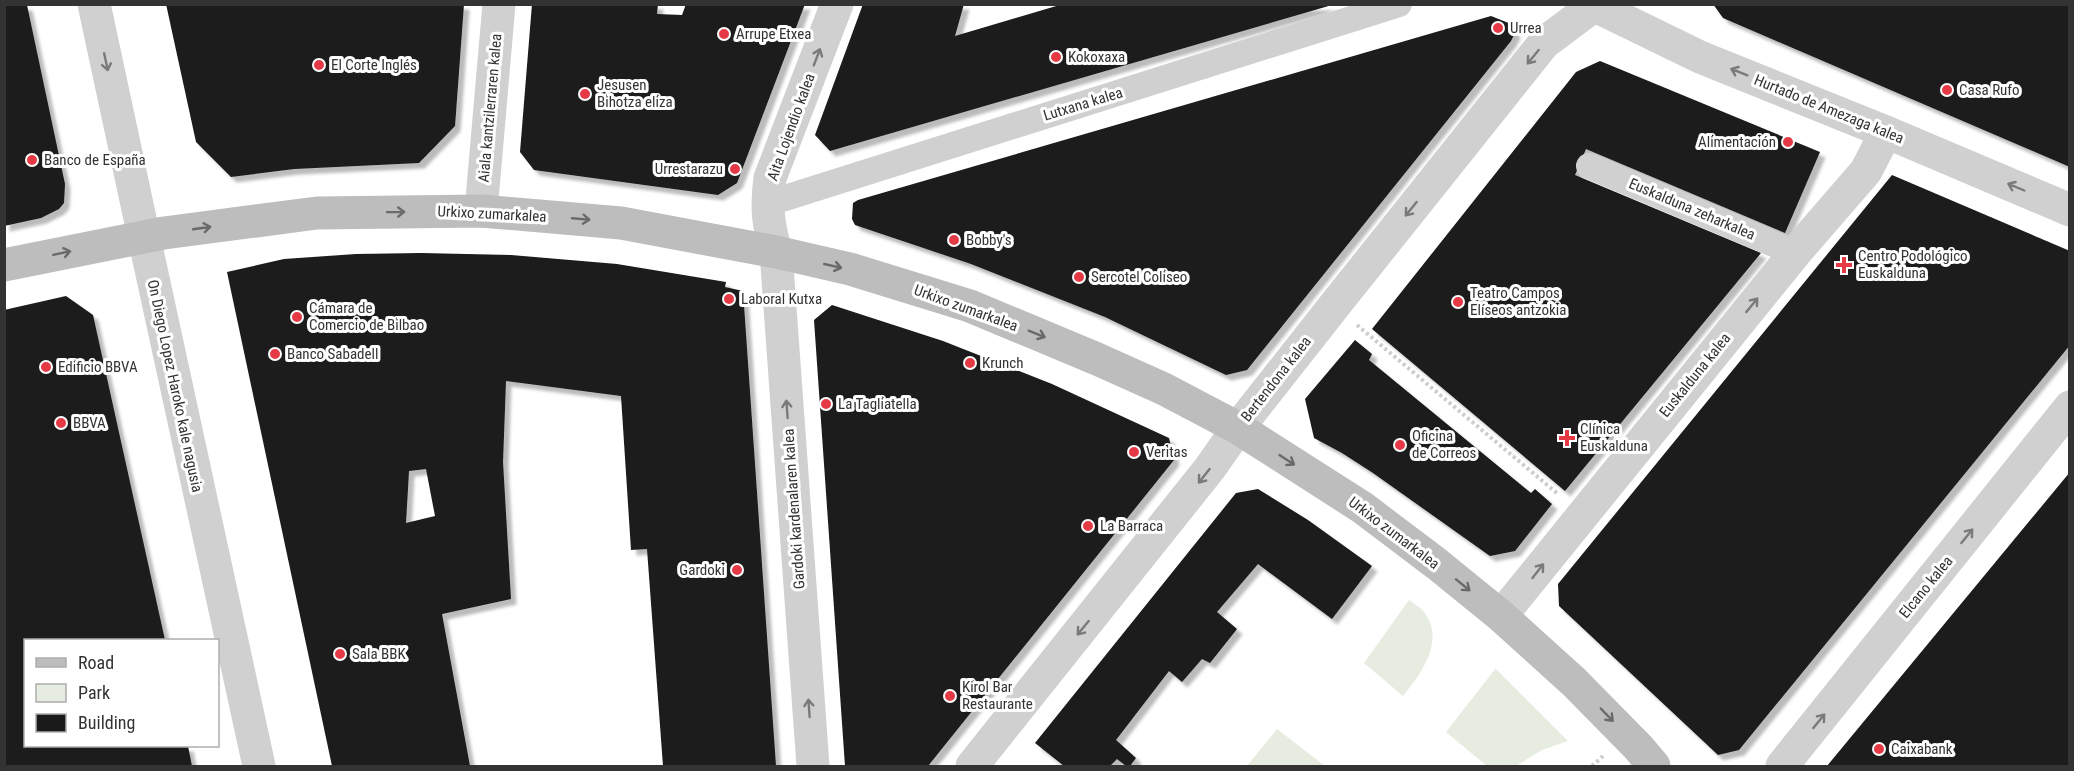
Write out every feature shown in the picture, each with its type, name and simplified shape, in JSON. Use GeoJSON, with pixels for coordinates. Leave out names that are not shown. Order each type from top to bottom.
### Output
{"type":"FeatureCollection","features":[{"type":"Feature","properties":{"kind":"main road","name":"Urkixo zumarkalea"},"geometry":{"type":"LineString","coordinates":[[4,265],[144,237],[317,213],[481,211],[621,223],[776,252],[850,269],[970,306],[1107,363],[1164,389],[1238,428],[1363,508],[1437,564],[1574,682],[1654,766]]}},
{"type":"Feature","properties":{"kind":"street","name":"On Diego Lopez Haroko kale nagusia"},"geometry":{"type":"LineString","coordinates":[[94,4],[259,766]]}},
{"type":"Feature","properties":{"kind":"street","name":"Aiala kantzilerraren kalea"},"geometry":{"type":"LineString","coordinates":[[481,211],[499,4]]}},
{"type":"Feature","properties":{"kind":"street","name":"Aita Lojendio kalea"},"geometry":{"type":"LineString","coordinates":[[776,252],[766,204],[770,178],[837,4]]}},
{"type":"Feature","properties":{"kind":"street","name":"Lutxana kalea"},"geometry":{"type":"LineString","coordinates":[[766,204],[1399,4]]}},
{"type":"Feature","properties":{"kind":"street","name":"Hurtado de Amezaga kalea"},"geometry":{"type":"LineString","coordinates":[[1594,5],[1700,57],[2070,210]]}},
{"type":"Feature","properties":{"kind":"street","name":"Bertendona kalea"},"geometry":{"type":"LineString","coordinates":[[972,766],[1544,43],[1594,5]]}},
{"type":"Feature","properties":{"kind":"street","name":"Euskalduna kalea"},"geometry":{"type":"LineString","coordinates":[[1500,616],[1794,253],[1866,171],[1886,132]]}},
{"type":"Feature","properties":{"kind":"street","name":"Euskalduna zeharkalea"},"geometry":{"type":"LineString","coordinates":[[1589,166],[1794,253]]}},
{"type":"Feature","properties":{"kind":"street","name":"Gardoki kardenalaren kalea"},"geometry":{"type":"LineString","coordinates":[[776,252],[813,766]]}},
{"type":"Feature","properties":{"kind":"street","name":"Elcano kalea"},"geometry":{"type":"LineString","coordinates":[[1782,766],[2070,407]]}},
{"type":"Feature","properties":{"kind":"path"},"geometry":{"type":"LineString","coordinates":[[1334,306],[1582,514]]}},
{"type":"Feature","properties":{"kind":"green space"},"geometry":{"type":"Polygon","coordinates":[[[1409,600],[1424,612],[1433,634],[1432,645],[1423,667],[1403,696],[1364,663],[1409,600]]]}},
{"type":"Feature","properties":{"kind":"green space"},"geometry":{"type":"Polygon","coordinates":[[[1496,668],[1568,741],[1542,750],[1516,766],[1487,766],[1446,732],[1496,668]]]}},
{"type":"Feature","properties":{"kind":"green space"},"geometry":{"type":"Polygon","coordinates":[[[1277,729],[1325,766],[1247,766],[1277,729]]]}},
{"type":"Feature","properties":{"kind":"building","name":"El Corte Inglés"},"geometry":{"type":"Polygon","coordinates":[[[166,4],[464,4],[455,126],[419,163],[294,169],[231,177],[196,142],[166,4]]]}},
{"type":"Feature","properties":{"kind":"building"},"geometry":{"type":"Polygon","coordinates":[[[532,4],[658,4],[657,14],[682,15],[686,4],[805,4],[737,183],[718,195],[534,170],[520,152],[532,4]]]}},
{"type":"Feature","properties":{"kind":"building"},"geometry":{"type":"Polygon","coordinates":[[[863,4],[964,4],[955,36],[1063,4],[1332,5],[830,151],[815,135],[863,4]]]}},
{"type":"Feature","properties":{"kind":"building"},"geometry":{"type":"Polygon","coordinates":[[[1713,4],[2070,4],[2070,167],[1723,18],[1713,4]]]}},
{"type":"Feature","properties":{"kind":"building","name":"Banco de España"},"geometry":{"type":"Polygon","coordinates":[[[4,5],[27,5],[65,184],[64,203],[59,209],[41,218],[4,226],[4,5]]]}},
{"type":"Feature","properties":{"kind":"building"},"geometry":{"type":"Polygon","coordinates":[[[1491,16],[1511,24],[1515,33],[1511,41],[1247,370],[1226,375],[1105,317],[971,264],[855,225],[852,219],[853,203],[858,200],[1491,16]]]}},
{"type":"Feature","properties":{"kind":"building"},"geometry":{"type":"Polygon","coordinates":[[[1600,61],[1820,152],[1785,233],[1586,149],[1575,175],[1761,253],[1565,491],[1372,329],[1576,72],[1600,61]]]}},
{"type":"Feature","properties":{"kind":"building"},"geometry":{"type":"Polygon","coordinates":[[[1892,175],[2070,251],[2070,345],[1739,750],[1718,755],[1559,606],[1558,584],[1892,175]]]}},
{"type":"Feature","properties":{"kind":"building"},"geometry":{"type":"Polygon","coordinates":[[[356,254],[511,255],[617,264],[726,282],[725,287],[743,291],[776,766],[663,766],[647,549],[631,550],[621,396],[506,381],[503,462],[511,599],[442,614],[470,766],[332,766],[227,272],[284,259],[356,254]],[[426,469],[409,471],[406,523],[435,516],[426,469]]]}},
{"type":"Feature","properties":{"kind":"building"},"geometry":{"type":"Polygon","coordinates":[[[66,296],[93,315],[165,639],[24,639],[24,747],[188,747],[192,766],[4,766],[4,310],[66,296]]]}},
{"type":"Feature","properties":{"kind":"building"},"geometry":{"type":"Polygon","coordinates":[[[832,305],[943,341],[1052,384],[1169,438],[1174,460],[928,766],[845,766],[814,320],[832,305]]]}},
{"type":"Feature","properties":{"kind":"building","name":"Oficina de Correos"},"geometry":{"type":"Polygon","coordinates":[[[1355,340],[1372,354],[1369,360],[1531,493],[1535,489],[1552,504],[1515,551],[1490,556],[1373,473],[1314,438],[1305,399],[1355,340]]]}},
{"type":"Feature","properties":{"kind":"building"},"geometry":{"type":"Polygon","coordinates":[[[2070,472],[2070,766],[1827,766],[2070,472]]]}},
{"type":"Feature","properties":{"kind":"building"},"geometry":{"type":"Polygon","coordinates":[[[1258,489],[1308,520],[1372,566],[1332,619],[1258,564],[1217,612],[1237,629],[1210,663],[1202,659],[1182,682],[1169,671],[1116,740],[1136,758],[1130,766],[1126,766],[1117,759],[1110,766],[1064,766],[1035,743],[1236,493],[1258,489]]]}},
{"type":"Feature","properties":{"kind":"place","name":"Urrea"},"geometry":{"type":"Point","coordinates":[1498,28]}},
{"type":"Feature","properties":{"kind":"place","name":"Arrupe Etxea"},"geometry":{"type":"Point","coordinates":[724,34]}},
{"type":"Feature","properties":{"kind":"place","name":"Kokoxaxa"},"geometry":{"type":"Point","coordinates":[1056,57]}},
{"type":"Feature","properties":{"kind":"place","name":"El Corte Inglés"},"geometry":{"type":"Point","coordinates":[319,65]}},
{"type":"Feature","properties":{"kind":"place","name":"Casa Rufo"},"geometry":{"type":"Point","coordinates":[1947,90]}},
{"type":"Feature","properties":{"kind":"place","name":"Jesusen Bihotza eliza"},"geometry":{"type":"Point","coordinates":[585,94]}},
{"type":"Feature","properties":{"kind":"place","name":"Alimentación"},"geometry":{"type":"Point","coordinates":[1788,142]}},
{"type":"Feature","properties":{"kind":"place","name":"Banco de España"},"geometry":{"type":"Point","coordinates":[32,160]}},
{"type":"Feature","properties":{"kind":"place","name":"Urrestarazu"},"geometry":{"type":"Point","coordinates":[735,169]}},
{"type":"Feature","properties":{"kind":"place","name":"Bobby's"},"geometry":{"type":"Point","coordinates":[954,240]}},
{"type":"Feature","properties":{"kind":"place","name":"Centro Podológico Euskalduna"},"geometry":{"type":"Point","coordinates":[1844,265]}},
{"type":"Feature","properties":{"kind":"place","name":"Sercotel Coliseo"},"geometry":{"type":"Point","coordinates":[1079,277]}},
{"type":"Feature","properties":{"kind":"place","name":"Laboral Kutxa"},"geometry":{"type":"Point","coordinates":[729,299]}},
{"type":"Feature","properties":{"kind":"place","name":"Teatro Campos Elíseos antzokia"},"geometry":{"type":"Point","coordinates":[1458,302]}},
{"type":"Feature","properties":{"kind":"place","name":"Cámara de Comercio de Bilbao"},"geometry":{"type":"Point","coordinates":[297,317]}},
{"type":"Feature","properties":{"kind":"place","name":"Banco Sabadell"},"geometry":{"type":"Point","coordinates":[275,354]}},
{"type":"Feature","properties":{"kind":"place","name":"Krunch"},"geometry":{"type":"Point","coordinates":[970,363]}},
{"type":"Feature","properties":{"kind":"place","name":"Edificio BBVA"},"geometry":{"type":"Point","coordinates":[46,367]}},
{"type":"Feature","properties":{"kind":"place","name":"La Tagliatella"},"geometry":{"type":"Point","coordinates":[826,404]}},
{"type":"Feature","properties":{"kind":"place","name":"BBVA"},"geometry":{"type":"Point","coordinates":[61,423]}},
{"type":"Feature","properties":{"kind":"place","name":"Clínica Euskalduna"},"geometry":{"type":"Point","coordinates":[1567,438]}},
{"type":"Feature","properties":{"kind":"place","name":"Oficina de Correos"},"geometry":{"type":"Point","coordinates":[1400,445]}},
{"type":"Feature","properties":{"kind":"place","name":"Veritas"},"geometry":{"type":"Point","coordinates":[1134,452]}},
{"type":"Feature","properties":{"kind":"place","name":"La Barraca"},"geometry":{"type":"Point","coordinates":[1088,526]}},
{"type":"Feature","properties":{"kind":"place","name":"Gardoki"},"geometry":{"type":"Point","coordinates":[737,570]}},
{"type":"Feature","properties":{"kind":"place","name":"Sala BBK"},"geometry":{"type":"Point","coordinates":[340,654]}},
{"type":"Feature","properties":{"kind":"place","name":"Kirol Bar Restaurante"},"geometry":{"type":"Point","coordinates":[950,696]}},
{"type":"Feature","properties":{"kind":"place","name":"Caixabank"},"geometry":{"type":"Point","coordinates":[1879,749]}}]}
